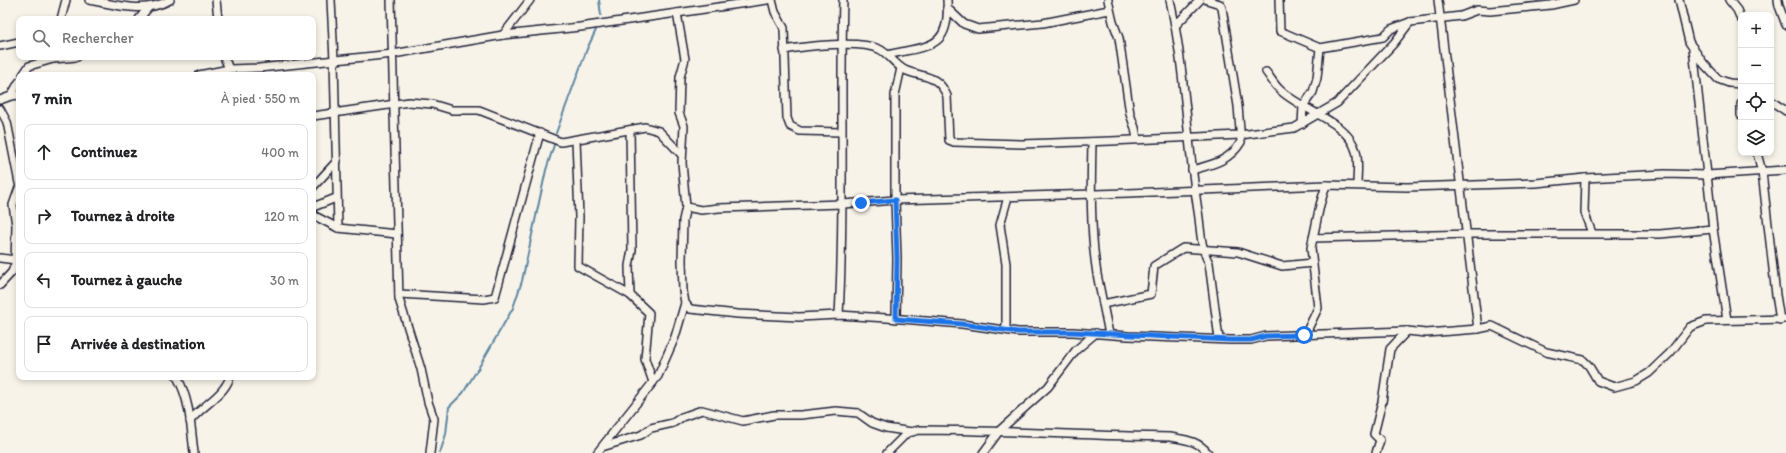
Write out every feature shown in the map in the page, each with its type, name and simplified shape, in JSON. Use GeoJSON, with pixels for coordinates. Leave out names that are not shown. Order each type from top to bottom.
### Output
{"type":"FeatureCollection","features":[{"type":"Feature","properties":{"kind":"street"},"geometry":{"type":"LineString","coordinates":[[62,16],[66,0]]}},
{"type":"Feature","properties":{"kind":"street"},"geometry":{"type":"LineString","coordinates":[[89,0],[148,8],[160,5],[170,0]]}},
{"type":"Feature","properties":{"kind":"street"},"geometry":{"type":"LineString","coordinates":[[216,0],[218,16]]}},
{"type":"Feature","properties":{"kind":"street"},"geometry":{"type":"LineString","coordinates":[[331,0],[336,112],[336,198],[338,228]]}},
{"type":"Feature","properties":{"kind":"street"},"geometry":{"type":"LineString","coordinates":[[391,0],[399,299],[422,369],[428,402],[434,419],[430,453]]}},
{"type":"Feature","properties":{"kind":"street"},"geometry":{"type":"LineString","coordinates":[[503,35],[530,0]]}},
{"type":"Feature","properties":{"kind":"street"},"geometry":{"type":"LineString","coordinates":[[224,60],[224,71],[393,54],[503,35],[580,27],[766,0]]}},
{"type":"Feature","properties":{"kind":"street"},"geometry":{"type":"LineString","coordinates":[[772,0],[775,12],[784,28],[787,118],[790,126],[800,131],[841,132]]}},
{"type":"Feature","properties":{"kind":"street"},"geometry":{"type":"LineString","coordinates":[[840,316],[843,204],[841,132],[843,0]]}},
{"type":"Feature","properties":{"kind":"street"},"geometry":{"type":"LineString","coordinates":[[887,55],[933,44],[940,39],[945,30],[948,17],[946,0]]}},
{"type":"Feature","properties":{"kind":"street"},"geometry":{"type":"LineString","coordinates":[[1108,0],[1109,10],[1119,38],[1130,114],[1136,128],[1137,140]]}},
{"type":"Feature","properties":{"kind":"street"},"geometry":{"type":"LineString","coordinates":[[1170,0],[1176,25],[1194,190],[1203,249],[1209,263],[1219,339]]}},
{"type":"Feature","properties":{"kind":"street"},"geometry":{"type":"LineString","coordinates":[[1176,25],[1200,0]]}},
{"type":"Feature","properties":{"kind":"street"},"geometry":{"type":"LineString","coordinates":[[1192,170],[1221,161],[1229,156],[1240,142],[1235,80],[1222,8],[1220,4],[1207,0]]}},
{"type":"Feature","properties":{"kind":"street"},"geometry":{"type":"LineString","coordinates":[[1279,0],[1280,31],[1320,48],[1383,37],[1391,29],[1410,22],[1461,16],[1477,10],[1490,11],[1551,5],[1574,0]]}},
{"type":"Feature","properties":{"kind":"street"},"geometry":{"type":"LineString","coordinates":[[1438,0],[1478,329]]}},
{"type":"Feature","properties":{"kind":"street"},"geometry":{"type":"LineString","coordinates":[[1679,0],[1689,42],[1704,64],[1718,79],[1729,83],[1738,84]]}},
{"type":"Feature","properties":{"kind":"street"},"geometry":{"type":"LineString","coordinates":[[1729,0],[1738,12]]}},
{"type":"Feature","properties":{"kind":"street"},"geometry":{"type":"LineString","coordinates":[[1778,0],[1786,25]]}},
{"type":"Feature","properties":{"kind":"street"},"geometry":{"type":"LineString","coordinates":[[141,16],[148,8]]}},
{"type":"Feature","properties":{"kind":"street"},"geometry":{"type":"LineString","coordinates":[[947,8],[964,24],[978,29],[1043,23],[1109,10]]}},
{"type":"Feature","properties":{"kind":"street"},"geometry":{"type":"LineString","coordinates":[[597,453],[658,376],[675,337],[684,302],[682,260],[683,220],[686,207],[682,155],[684,126],[679,113],[680,77],[685,59],[677,13]]}},
{"type":"Feature","properties":{"kind":"street"},"geometry":{"type":"LineString","coordinates":[[784,50],[842,45],[869,46],[880,49],[901,68],[930,77],[939,83],[944,89],[947,96],[949,140],[954,142],[1022,144],[1137,140],[1240,135],[1294,128],[1337,103],[1394,43],[1410,22]]}},
{"type":"Feature","properties":{"kind":"street"},"geometry":{"type":"LineString","coordinates":[[0,46],[16,43]]}},
{"type":"Feature","properties":{"kind":"street"},"geometry":{"type":"LineString","coordinates":[[1302,124],[1303,106],[1313,92],[1317,78],[1320,48]]}},
{"type":"Feature","properties":{"kind":"street"},"geometry":{"type":"LineString","coordinates":[[1693,48],[1713,229],[1727,320]]}},
{"type":"Feature","properties":{"kind":"street"},"geometry":{"type":"LineString","coordinates":[[25,72],[29,66],[49,60]]}},
{"type":"Feature","properties":{"kind":"street"},"geometry":{"type":"LineString","coordinates":[[896,319],[897,258],[895,200],[895,95],[901,68]]}},
{"type":"Feature","properties":{"kind":"street"},"geometry":{"type":"LineString","coordinates":[[1266,72],[1279,89],[1303,106],[1339,127],[1352,140],[1357,153],[1357,185]]}},
{"type":"Feature","properties":{"kind":"street"},"geometry":{"type":"LineString","coordinates":[[11,96],[16,87]]}},
{"type":"Feature","properties":{"kind":"street"},"geometry":{"type":"LineString","coordinates":[[0,100],[16,95]]}},
{"type":"Feature","properties":{"kind":"street"},"geometry":{"type":"LineString","coordinates":[[316,115],[409,102],[432,104],[452,110],[480,110],[561,142],[645,127],[659,131],[682,155]]}},
{"type":"Feature","properties":{"kind":"street"},"geometry":{"type":"LineString","coordinates":[[1774,103],[1786,111]]}},
{"type":"Feature","properties":{"kind":"street"},"geometry":{"type":"LineString","coordinates":[[0,109],[7,122],[16,168]]}},
{"type":"Feature","properties":{"kind":"street"},"geometry":{"type":"LineString","coordinates":[[630,130],[632,250],[629,266],[630,295]]}},
{"type":"Feature","properties":{"kind":"street"},"geometry":{"type":"LineString","coordinates":[[399,294],[484,299],[495,297],[540,133]]}},
{"type":"Feature","properties":{"kind":"street"},"geometry":{"type":"LineString","coordinates":[[576,140],[579,217],[578,266],[630,295],[649,313],[645,359],[653,382]]}},
{"type":"Feature","properties":{"kind":"street"},"geometry":{"type":"LineString","coordinates":[[1092,142],[1091,194],[1097,273],[1109,334]]}},
{"type":"Feature","properties":{"kind":"street"},"geometry":{"type":"LineString","coordinates":[[684,302],[690,309],[738,314],[799,317],[840,316],[962,324],[1006,330],[1251,340],[1266,336],[1407,331],[1426,332],[1478,329],[1492,326],[1546,352],[1583,360],[1589,366],[1598,382],[1614,388],[1636,381],[1649,373],[1670,353],[1690,327],[1706,321],[1783,320],[1776,294],[1762,172],[1758,156]]}},
{"type":"Feature","properties":{"kind":"street"},"geometry":{"type":"LineString","coordinates":[[316,184],[336,161]]}},
{"type":"Feature","properties":{"kind":"street"},"geometry":{"type":"LineString","coordinates":[[686,207],[701,210],[719,208],[843,204],[895,200],[1326,185],[1407,187],[1536,184],[1585,178],[1665,174],[1707,175],[1786,170]]}},
{"type":"Feature","properties":{"kind":"street"},"geometry":{"type":"LineString","coordinates":[[1585,178],[1584,212],[1592,233]]}},
{"type":"Feature","properties":{"kind":"street"},"geometry":{"type":"LineString","coordinates":[[1304,335],[1318,308],[1311,248],[1326,185]]}},
{"type":"Feature","properties":{"kind":"street"},"geometry":{"type":"LineString","coordinates":[[0,285],[11,273],[16,260],[16,226],[13,205],[16,196]]}},
{"type":"Feature","properties":{"kind":"street"},"geometry":{"type":"LineString","coordinates":[[1006,330],[1006,264],[1000,225],[1008,197]]}},
{"type":"Feature","properties":{"kind":"street"},"geometry":{"type":"LineString","coordinates":[[316,206],[336,198]]}},
{"type":"Feature","properties":{"kind":"street"},"geometry":{"type":"LineString","coordinates":[[316,217],[338,228],[398,234]]}},
{"type":"Feature","properties":{"kind":"street"},"geometry":{"type":"LineString","coordinates":[[1313,238],[1466,234],[1660,234],[1713,229]]}},
{"type":"Feature","properties":{"kind":"street"},"geometry":{"type":"LineString","coordinates":[[1103,304],[1151,294],[1154,266],[1183,248],[1238,252],[1282,266],[1313,263]]}},
{"type":"Feature","properties":{"kind":"street"},"geometry":{"type":"LineString","coordinates":[[0,258],[16,260]]}},
{"type":"Feature","properties":{"kind":"street"},"geometry":{"type":"LineString","coordinates":[[11,273],[16,271]]}},
{"type":"Feature","properties":{"kind":"street"},"geometry":{"type":"LineString","coordinates":[[1376,453],[1380,440],[1374,434],[1382,402],[1390,349],[1407,331]]}},
{"type":"Feature","properties":{"kind":"street"},"geometry":{"type":"LineString","coordinates":[[983,453],[1000,430],[1048,386],[1076,350],[1096,333]]}},
{"type":"Feature","properties":{"kind":"street"},"geometry":{"type":"LineString","coordinates":[[178,380],[185,396],[194,453]]}},
{"type":"Feature","properties":{"kind":"street"},"geometry":{"type":"LineString","coordinates":[[190,421],[197,412],[213,401],[228,384],[229,380]]}},
{"type":"Feature","properties":{"kind":"street"},"geometry":{"type":"LineString","coordinates":[[602,447],[641,435],[651,428],[673,423],[682,417],[702,410],[743,421],[774,415],[801,415],[843,411],[858,413],[872,423],[886,428],[912,432]]}},
{"type":"Feature","properties":{"kind":"street"},"geometry":{"type":"LineString","coordinates":[[887,453],[907,433],[919,430],[1000,430],[1050,434],[1170,437],[1187,440],[1202,446],[1208,453]]}},
{"type":"Feature","properties":{"kind":"waterway"},"geometry":{"type":"LineString","coordinates":[[599,0],[601,15]]}},
{"type":"Feature","properties":{"kind":"waterway"},"geometry":{"type":"LineString","coordinates":[[556,133],[587,49],[596,30]]}},
{"type":"Feature","properties":{"kind":"waterway"},"geometry":{"type":"LineString","coordinates":[[440,453],[446,434],[449,407],[463,393],[513,308],[522,281],[546,170],[554,145]]}},
{"type":"Feature","properties":{"kind":"route"},"geometry":{"type":"LineString","coordinates":[[861,203],[895,200],[897,258],[896,319],[939,324],[962,324],[1018,332],[1073,332],[1186,339],[1210,338],[1251,340],[1266,336],[1304,335]]}}]}
